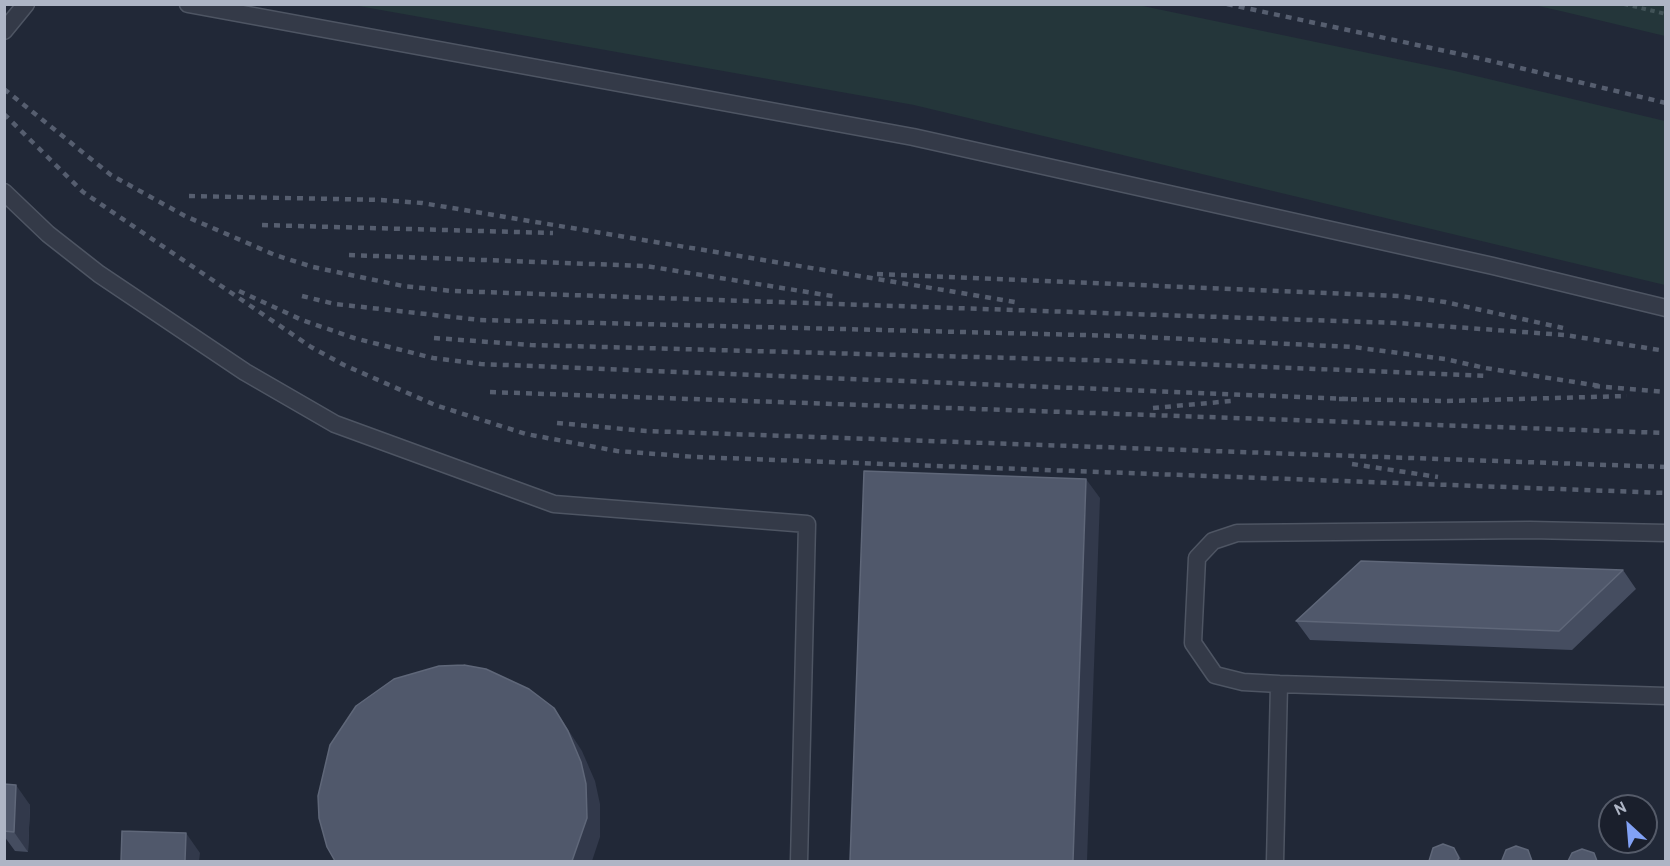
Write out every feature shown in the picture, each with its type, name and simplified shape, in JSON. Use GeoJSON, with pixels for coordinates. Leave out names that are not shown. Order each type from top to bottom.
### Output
{"type":"FeatureCollection","features":[{"type":"Feature","properties":{"kind":"lane"},"geometry":{"type":"LineString","coordinates":[[4,31],[26,4]]}},
{"type":"Feature","properties":{"kind":"lane"},"geometry":{"type":"LineString","coordinates":[[188,4],[913,137],[1493,266],[1665,308]]}},
{"type":"Feature","properties":{"kind":"lane"},"geometry":{"type":"LineString","coordinates":[[4,192],[48,234],[99,274],[245,372],[335,424],[554,504],[807,524],[800,861]]}},
{"type":"Feature","properties":{"kind":"lane"},"geometry":{"type":"LineString","coordinates":[[1665,533],[1530,530],[1237,533],[1213,541],[1197,558],[1193,643],[1215,675],[1243,682],[1665,696]]}},
{"type":"Feature","properties":{"kind":"lane"},"geometry":{"type":"LineString","coordinates":[[1275,861],[1279,684]]}},
{"type":"Feature","properties":{"kind":"path"},"geometry":{"type":"LineString","coordinates":[[1624,4],[1665,14]]}},
{"type":"Feature","properties":{"kind":"shaded area"},"geometry":{"type":"Polygon","coordinates":[[[353,5],[1138,5],[1455,71],[1665,121],[1665,285],[914,105],[353,5]]]}},
{"type":"Feature","properties":{"kind":"shaded area"},"geometry":{"type":"Polygon","coordinates":[[[1534,5],[1665,5],[1665,36],[1565,12],[1534,5]]]}},
{"type":"Feature","properties":{"kind":"building"},"geometry":{"type":"Polygon","coordinates":[[[864,471],[1086,479],[1073,861],[850,861],[864,471]]]}},
{"type":"Feature","properties":{"kind":"building"},"geometry":{"type":"Polygon","coordinates":[[[1361,561],[1623,570],[1559,631],[1296,621],[1361,561]]]}},
{"type":"Feature","properties":{"kind":"building"},"geometry":{"type":"Polygon","coordinates":[[[464,665],[486,669],[529,689],[554,708],[568,731],[581,762],[586,784],[587,818],[572,861],[335,861],[327,847],[319,818],[318,796],[330,745],[356,706],[394,679],[439,666],[464,665]]]}},
{"type":"Feature","properties":{"kind":"building"},"geometry":{"type":"Polygon","coordinates":[[[4,784],[16,785],[14,832],[4,831],[4,784]]]}},
{"type":"Feature","properties":{"kind":"building"},"geometry":{"type":"Polygon","coordinates":[[[122,831],[186,833],[185,861],[121,861],[122,831]]]}},
{"type":"Feature","properties":{"kind":"building"},"geometry":{"type":"Polygon","coordinates":[[[1443,844],[1454,848],[1459,858],[1457,861],[1429,861],[1433,848],[1443,844]]]}},
{"type":"Feature","properties":{"kind":"building"},"geometry":{"type":"Polygon","coordinates":[[[1516,846],[1528,850],[1532,861],[1502,861],[1506,850],[1516,846]]]}},
{"type":"Feature","properties":{"kind":"building"},"geometry":{"type":"Polygon","coordinates":[[[1582,849],[1594,853],[1597,861],[1568,861],[1572,853],[1582,849]]]}},
{"type":"Feature","properties":{"kind":"railway"},"geometry":{"type":"LineString","coordinates":[[1227,4],[1487,60],[1666,103]]}},
{"type":"Feature","properties":{"kind":"railway"},"geometry":{"type":"LineString","coordinates":[[4,89],[111,175],[185,216],[275,255],[313,267],[403,286],[452,291],[1398,323],[1565,335],[1666,351]]}},
{"type":"Feature","properties":{"kind":"railway"},"geometry":{"type":"LineString","coordinates":[[4,114],[83,192],[311,347],[344,365],[435,405],[526,434],[617,451],[696,457],[1666,493]]}},
{"type":"Feature","properties":{"kind":"railway"},"geometry":{"type":"LineString","coordinates":[[189,196],[422,203],[1015,302]]}},
{"type":"Feature","properties":{"kind":"railway"},"geometry":{"type":"LineString","coordinates":[[262,225],[553,233]]}},
{"type":"Feature","properties":{"kind":"railway"},"geometry":{"type":"LineString","coordinates":[[349,255],[646,266],[838,297]]}},
{"type":"Feature","properties":{"kind":"railway"},"geometry":{"type":"LineString","coordinates":[[877,274],[1399,296],[1445,302],[1563,328]]}},
{"type":"Feature","properties":{"kind":"railway"},"geometry":{"type":"LineString","coordinates":[[239,291],[302,320],[354,338],[433,358],[481,364],[1348,399]]}},
{"type":"Feature","properties":{"kind":"railway"},"geometry":{"type":"LineString","coordinates":[[302,296],[335,304],[480,320],[1122,336],[1353,347],[1445,359],[1485,368],[1600,386]]}},
{"type":"Feature","properties":{"kind":"railway"},"geometry":{"type":"LineString","coordinates":[[434,338],[531,345],[1123,361],[1489,376]]}},
{"type":"Feature","properties":{"kind":"railway"},"geometry":{"type":"LineString","coordinates":[[1594,386],[1666,392]]}},
{"type":"Feature","properties":{"kind":"railway"},"geometry":{"type":"LineString","coordinates":[[490,392],[1666,433]]}},
{"type":"Feature","properties":{"kind":"railway"},"geometry":{"type":"LineString","coordinates":[[1339,399],[1446,401],[1627,396]]}},
{"type":"Feature","properties":{"kind":"railway"},"geometry":{"type":"LineString","coordinates":[[1153,408],[1231,401]]}},
{"type":"Feature","properties":{"kind":"railway"},"geometry":{"type":"LineString","coordinates":[[557,423],[646,431],[1666,467]]}},
{"type":"Feature","properties":{"kind":"railway"},"geometry":{"type":"LineString","coordinates":[[1352,464],[1438,477]]}}]}
